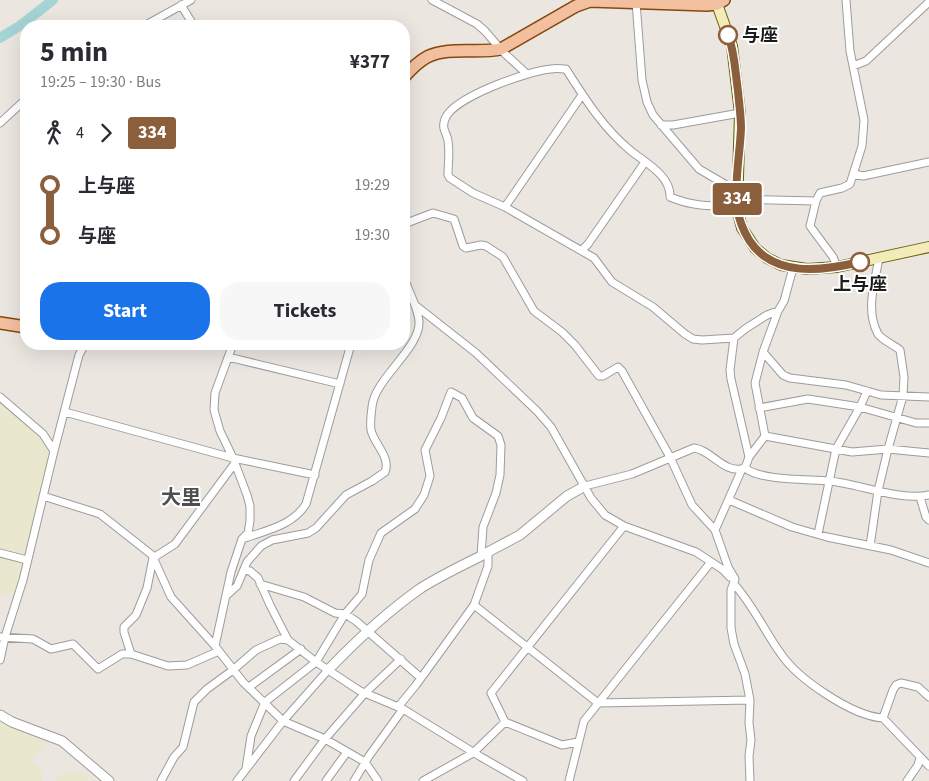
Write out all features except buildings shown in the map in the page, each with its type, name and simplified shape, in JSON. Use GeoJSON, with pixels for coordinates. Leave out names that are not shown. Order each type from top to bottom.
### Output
{"type":"FeatureCollection","features":[{"type":"Feature","properties":{"kind":"main road"},"geometry":{"type":"LineString","coordinates":[[410,70],[416,64],[435,54],[446,52],[487,52],[501,49],[574,3],[596,0],[707,5],[719,1],[732,46],[740,113],[737,203],[742,228],[755,248],[767,258],[793,268],[821,269],[929,247]]}},
{"type":"Feature","properties":{"kind":"main road"},"geometry":{"type":"LineString","coordinates":[[0,323],[20,326]]}},
{"type":"Feature","properties":{"kind":"street"},"geometry":{"type":"LineString","coordinates":[[155,20],[192,0]]}},
{"type":"Feature","properties":{"kind":"street"},"geometry":{"type":"LineString","coordinates":[[432,0],[476,24],[527,74]]}},
{"type":"Feature","properties":{"kind":"street"},"geometry":{"type":"LineString","coordinates":[[837,267],[833,257],[811,228],[816,201],[822,192],[846,187],[850,184],[862,146],[864,124],[850,51],[846,0]]}},
{"type":"Feature","properties":{"kind":"street"},"geometry":{"type":"LineString","coordinates":[[636,2],[642,80],[647,102],[653,115],[699,169],[728,186],[737,188]]}},
{"type":"Feature","properties":{"kind":"street"},"geometry":{"type":"LineString","coordinates":[[853,66],[866,61],[929,2]]}},
{"type":"Feature","properties":{"kind":"street"},"geometry":{"type":"LineString","coordinates":[[181,5],[190,20]]}},
{"type":"Feature","properties":{"kind":"street"},"geometry":{"type":"LineString","coordinates":[[778,310],[744,329],[734,338],[702,340],[685,334],[653,307],[612,282],[594,258],[582,250],[505,207],[482,198],[450,178],[448,175],[448,139],[443,130],[444,120],[452,109],[478,93],[527,74],[554,68],[566,69],[582,95],[620,142],[656,170],[668,185],[670,197],[688,204],[705,207],[737,203],[816,201]]}},
{"type":"Feature","properties":{"kind":"street"},"geometry":{"type":"LineString","coordinates":[[505,207],[582,95]]}},
{"type":"Feature","properties":{"kind":"street"},"geometry":{"type":"LineString","coordinates":[[0,123],[20,105]]}},
{"type":"Feature","properties":{"kind":"street"},"geometry":{"type":"LineString","coordinates":[[661,125],[673,125],[740,113]]}},
{"type":"Feature","properties":{"kind":"street"},"geometry":{"type":"LineString","coordinates":[[582,250],[645,162]]}},
{"type":"Feature","properties":{"kind":"street"},"geometry":{"type":"LineString","coordinates":[[854,174],[863,176],[929,162]]}},
{"type":"Feature","properties":{"kind":"street"},"geometry":{"type":"LineString","coordinates":[[410,222],[433,213],[454,219],[464,246],[466,248],[486,246],[503,257],[534,311],[562,332],[581,352],[599,376],[603,376],[618,367],[622,371],[670,457],[692,506],[715,530],[734,581],[782,657],[812,684],[837,701],[873,717],[883,718],[929,766]]}},
{"type":"Feature","properties":{"kind":"street"},"geometry":{"type":"LineString","coordinates":[[870,546],[878,491],[902,396],[904,377],[900,350],[879,335],[871,313],[879,258]]}},
{"type":"Feature","properties":{"kind":"street"},"geometry":{"type":"LineString","coordinates":[[715,530],[749,457],[765,436],[755,383],[763,352],[778,310],[784,301],[793,268]]}},
{"type":"Feature","properties":{"kind":"street"},"geometry":{"type":"LineString","coordinates":[[410,292],[419,318],[417,335],[410,345]]}},
{"type":"Feature","properties":{"kind":"street"},"geometry":{"type":"LineString","coordinates":[[415,304],[476,353],[537,411],[551,427],[591,498],[605,514],[624,526],[686,548],[712,562],[734,581]]}},
{"type":"Feature","properties":{"kind":"street"},"geometry":{"type":"LineString","coordinates":[[734,338],[730,370],[731,379],[749,457]]}},
{"type":"Feature","properties":{"kind":"street"},"geometry":{"type":"LineString","coordinates":[[0,660],[2,637],[23,580],[54,451],[82,350]]}},
{"type":"Feature","properties":{"kind":"street"},"geometry":{"type":"LineString","coordinates":[[217,649],[231,572],[242,539],[248,533],[250,506],[234,460],[220,431],[214,406],[216,393],[231,350]]}},
{"type":"Feature","properties":{"kind":"street"},"geometry":{"type":"LineString","coordinates":[[242,539],[279,526],[294,519],[301,513],[306,504],[315,475],[349,350]]}},
{"type":"Feature","properties":{"kind":"street"},"geometry":{"type":"LineString","coordinates":[[227,595],[237,586],[247,562],[266,542],[308,532],[316,528],[346,494],[385,472],[387,462],[371,430],[372,404],[377,390],[407,350]]}},
{"type":"Feature","properties":{"kind":"street"},"geometry":{"type":"LineString","coordinates":[[763,352],[781,374],[786,377],[846,385],[881,395],[929,397]]}},
{"type":"Feature","properties":{"kind":"street"},"geometry":{"type":"LineString","coordinates":[[228,357],[340,384]]}},
{"type":"Feature","properties":{"kind":"street"},"geometry":{"type":"LineString","coordinates":[[818,534],[836,449],[867,391]]}},
{"type":"Feature","properties":{"kind":"street"},"geometry":{"type":"LineString","coordinates":[[246,769],[251,736],[265,702],[316,662],[345,614],[362,594],[369,560],[381,533],[415,509],[424,495],[430,476],[425,450],[441,418],[451,392],[462,398],[473,418],[498,436],[501,445],[500,475],[484,527],[485,554],[488,566],[474,605],[400,708],[354,781]]}},
{"type":"Feature","properties":{"kind":"street"},"geometry":{"type":"LineString","coordinates":[[0,398],[43,434],[54,451]]}},
{"type":"Feature","properties":{"kind":"street"},"geometry":{"type":"LineString","coordinates":[[759,408],[808,400],[860,407],[916,423],[929,423]]}},
{"type":"Feature","properties":{"kind":"street"},"geometry":{"type":"LineString","coordinates":[[65,412],[234,460],[315,475]]}},
{"type":"Feature","properties":{"kind":"street"},"geometry":{"type":"LineString","coordinates":[[765,436],[852,452],[888,449],[929,453]]}},
{"type":"Feature","properties":{"kind":"street"},"geometry":{"type":"LineString","coordinates":[[237,781],[283,720],[329,669],[367,632],[421,589],[520,535],[567,496],[585,486],[632,474],[670,457],[699,448],[721,465],[767,476],[830,481],[920,497],[929,495]]}},
{"type":"Feature","properties":{"kind":"street"},"geometry":{"type":"LineString","coordinates":[[131,654],[124,627],[136,615],[147,588],[153,558],[175,544],[234,460]]}},
{"type":"Feature","properties":{"kind":"street"},"geometry":{"type":"LineString","coordinates":[[43,496],[100,514],[152,555],[171,597],[248,687],[283,720],[325,739],[365,762],[375,780]]}},
{"type":"Feature","properties":{"kind":"street"},"geometry":{"type":"LineString","coordinates":[[920,497],[926,517],[929,520]]}},
{"type":"Feature","properties":{"kind":"street"},"geometry":{"type":"LineString","coordinates":[[729,500],[792,527],[891,550],[929,563]]}},
{"type":"Feature","properties":{"kind":"street"},"geometry":{"type":"LineString","coordinates":[[578,742],[562,745],[505,722],[491,693],[624,526]]}},
{"type":"Feature","properties":{"kind":"street"},"geometry":{"type":"LineString","coordinates":[[0,553],[27,560]]}},
{"type":"Feature","properties":{"kind":"street"},"geometry":{"type":"LineString","coordinates":[[569,781],[584,721],[712,562]]}},
{"type":"Feature","properties":{"kind":"street"},"geometry":{"type":"LineString","coordinates":[[244,570],[250,571],[258,578],[288,640]]}},
{"type":"Feature","properties":{"kind":"street"},"geometry":{"type":"LineString","coordinates":[[734,581],[731,590],[731,628],[734,644],[746,674],[750,700],[750,781]]}},
{"type":"Feature","properties":{"kind":"street"},"geometry":{"type":"LineString","coordinates":[[260,584],[304,597],[335,613],[345,614],[356,621],[421,678]]}},
{"type":"Feature","properties":{"kind":"street"},"geometry":{"type":"LineString","coordinates":[[474,605],[598,703],[750,700]]}},
{"type":"Feature","properties":{"kind":"street"},"geometry":{"type":"LineString","coordinates":[[2,637],[33,639],[51,648],[74,644],[98,668],[122,654],[131,654],[168,666],[186,665],[217,649]]}},
{"type":"Feature","properties":{"kind":"street"},"geometry":{"type":"LineString","coordinates":[[161,781],[174,757],[183,747],[194,702],[207,689],[256,650],[280,639],[288,640],[316,662],[365,693],[400,708],[523,781]]}},
{"type":"Feature","properties":{"kind":"street"},"geometry":{"type":"LineString","coordinates":[[248,687],[301,649]]}},
{"type":"Feature","properties":{"kind":"street"},"geometry":{"type":"LineString","coordinates":[[294,781],[325,739],[365,693],[401,659]]}},
{"type":"Feature","properties":{"kind":"street"},"geometry":{"type":"LineString","coordinates":[[883,718],[896,685],[901,683],[918,688],[929,696]]}},
{"type":"Feature","properties":{"kind":"street"},"geometry":{"type":"LineString","coordinates":[[0,714],[12,722],[62,741],[109,781]]}},
{"type":"Feature","properties":{"kind":"street"},"geometry":{"type":"LineString","coordinates":[[422,781],[473,753],[505,722]]}},
{"type":"Feature","properties":{"kind":"street"},"geometry":{"type":"LineString","coordinates":[[326,781],[347,752]]}},
{"type":"Feature","properties":{"kind":"street"},"geometry":{"type":"LineString","coordinates":[[907,781],[918,765],[920,758]]}},
{"type":"Feature","properties":{"kind":"shaded area"},"geometry":{"type":"Polygon","coordinates":[[[0,402],[41,436],[48,447],[49,456],[17,591],[0,596],[0,402]]]}},
{"type":"Feature","properties":{"kind":"shaded area"},"geometry":{"type":"Polygon","coordinates":[[[0,719],[47,742],[30,761],[42,772],[42,781],[0,781],[0,719]]]}},
{"type":"Feature","properties":{"kind":"shaded area"},"geometry":{"type":"Polygon","coordinates":[[[64,772],[82,772],[90,775],[87,781],[54,781],[64,772]]]}},
{"type":"Feature","properties":{"kind":"waterway"},"geometry":{"type":"LineString","coordinates":[[27,20],[53,0]]}},
{"type":"Feature","properties":{"kind":"waterway"},"geometry":{"type":"LineString","coordinates":[[0,38],[20,26]]}},
{"type":"Feature","properties":{"kind":"bus line","name":"334"},"geometry":{"type":"LineString","coordinates":[[728,35],[736,67],[741,130],[737,173],[737,206],[740,222],[750,242],[767,258],[781,265],[793,268],[821,269],[860,262]]}},
{"type":"Feature","properties":{"kind":"place","name":"与座"},"geometry":{"type":"Point","coordinates":[728,35]}},
{"type":"Feature","properties":{"kind":"place","name":"上与座"},"geometry":{"type":"Point","coordinates":[860,262]}},
{"type":"Feature","properties":{"kind":"district","name":"大里"},"geometry":{"type":"Point","coordinates":[181,497]}}]}
